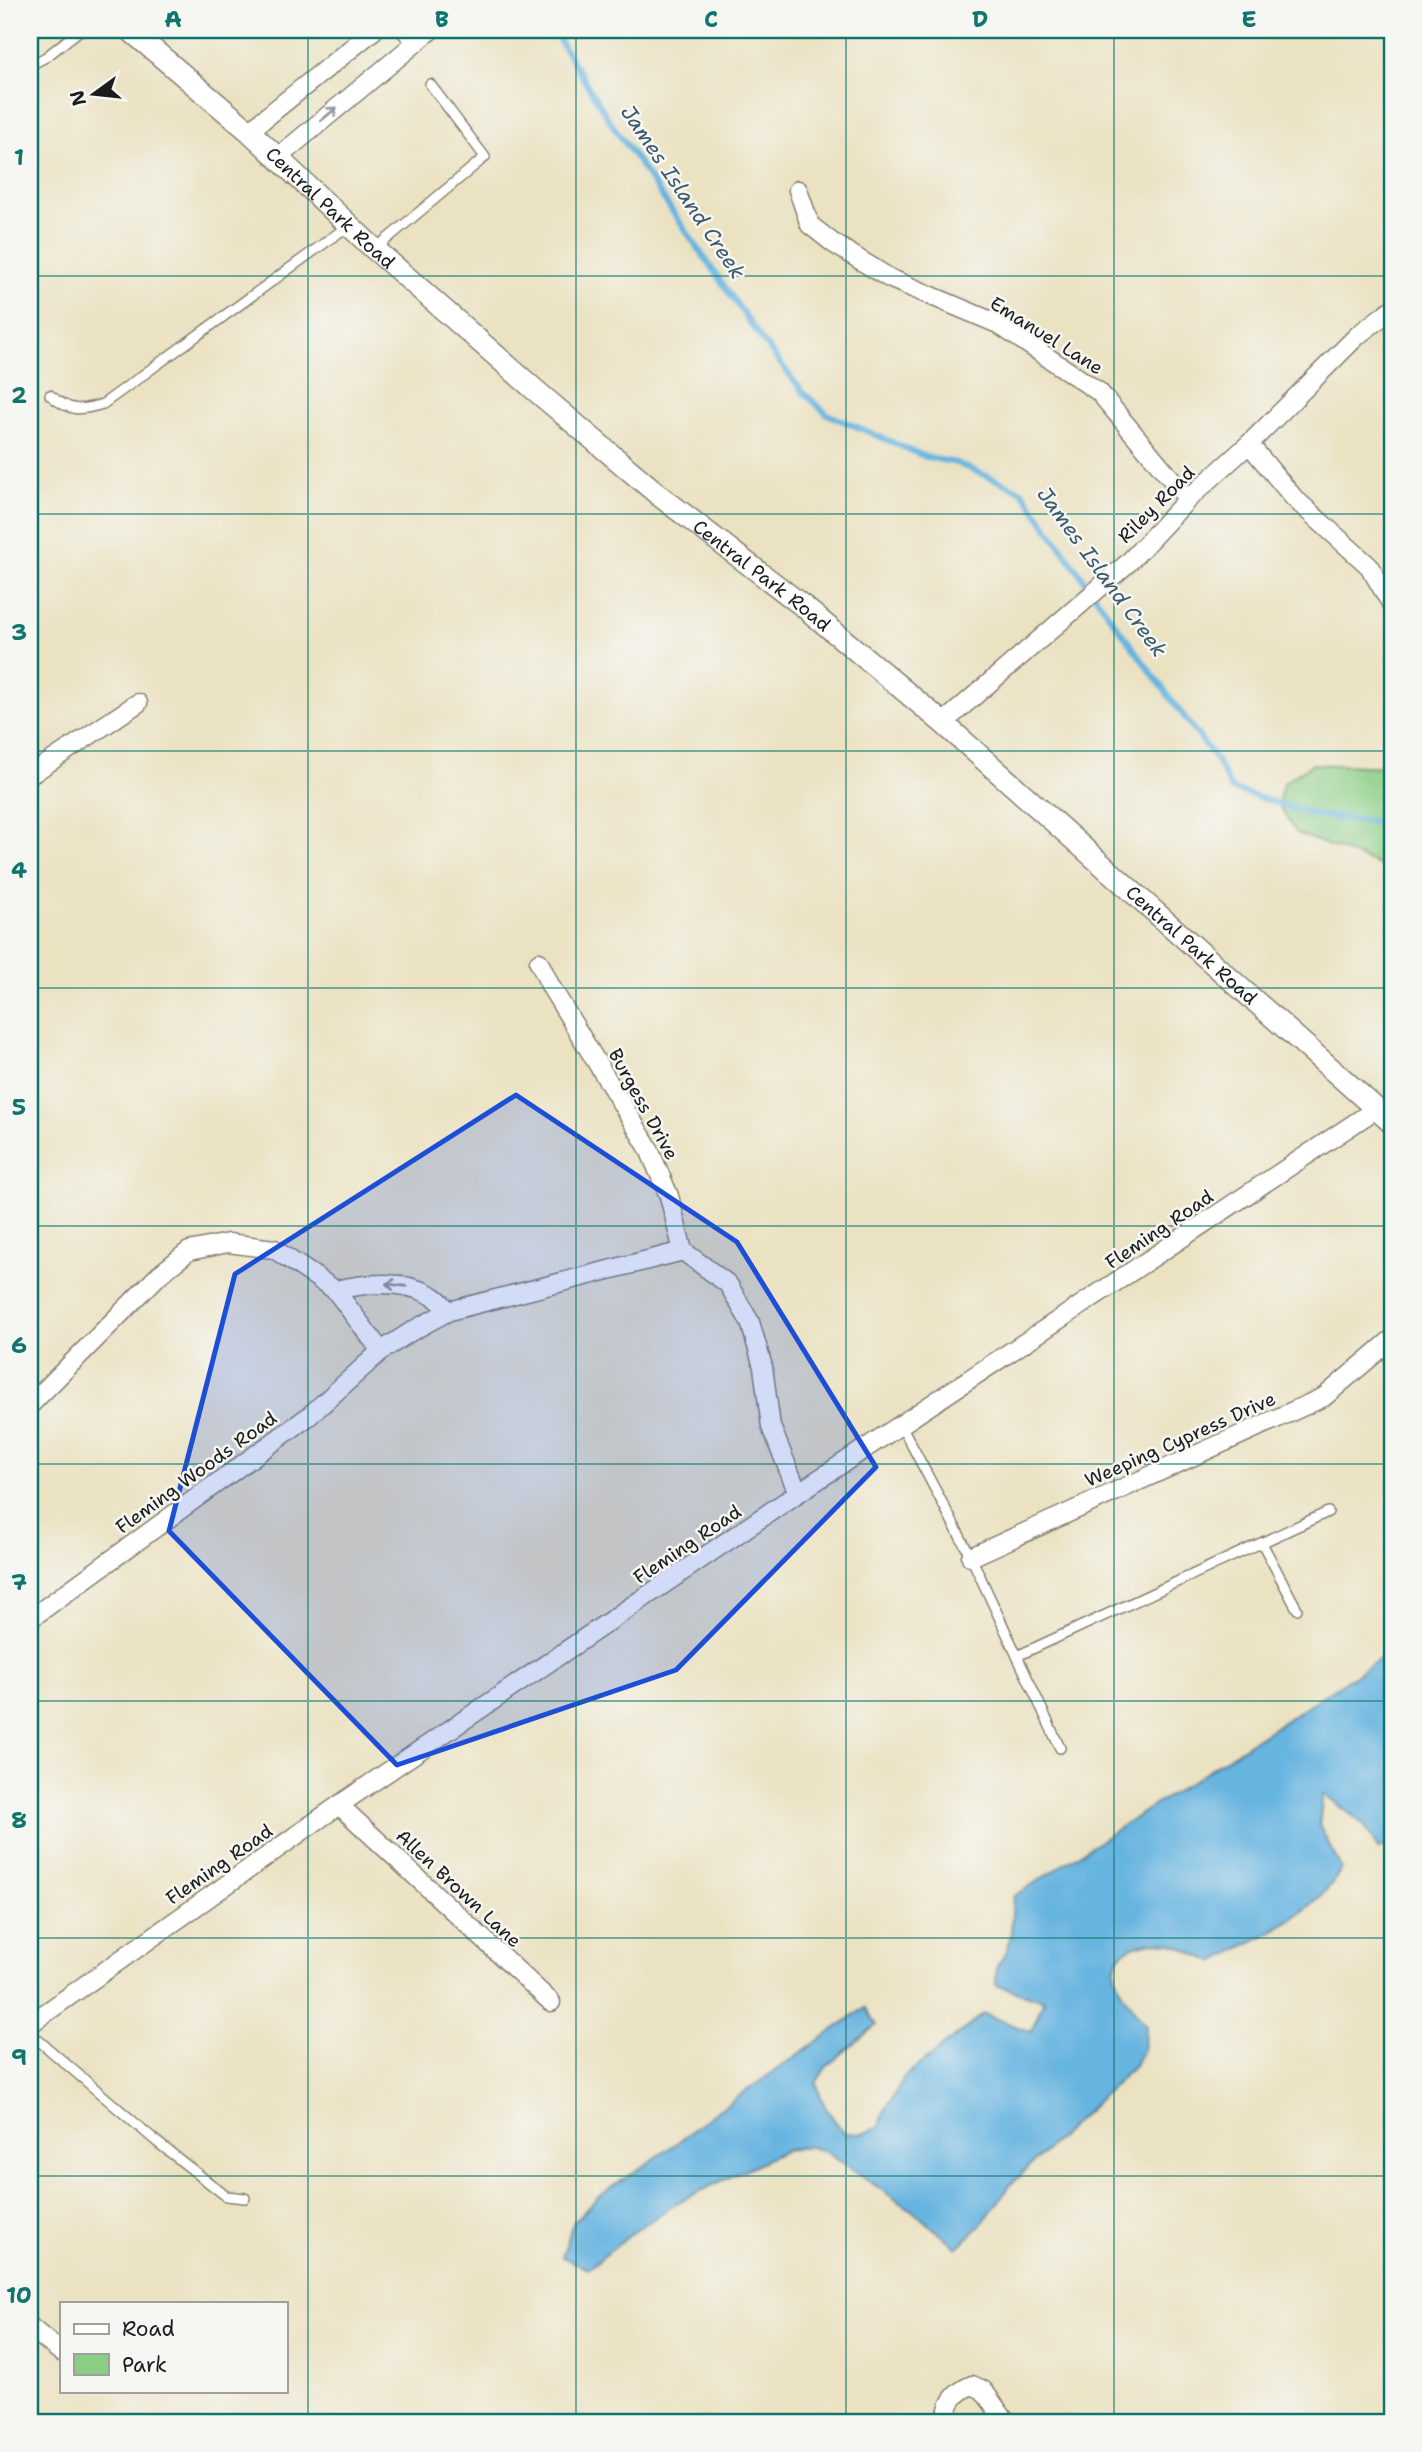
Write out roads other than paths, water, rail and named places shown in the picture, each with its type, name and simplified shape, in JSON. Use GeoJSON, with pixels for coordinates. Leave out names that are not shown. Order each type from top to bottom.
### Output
{"type":"FeatureCollection","features":[{"type":"Feature","properties":{"kind":"street","name":"Central Park Road"},"geometry":{"type":"LineString","coordinates":[[130,30],[249,131],[375,249],[660,496],[803,606],[943,723],[1384,1116]]}},
{"type":"Feature","properties":{"kind":"street"},"geometry":{"type":"LineString","coordinates":[[249,131],[374,30]]}},
{"type":"Feature","properties":{"kind":"street"},"geometry":{"type":"LineString","coordinates":[[277,158],[431,30]]}},
{"type":"Feature","properties":{"kind":"street","name":"Emanuel Lane"},"geometry":{"type":"LineString","coordinates":[[798,190],[810,225],[833,243],[889,278],[998,324],[1099,392],[1188,499]]}},
{"type":"Feature","properties":{"kind":"street","name":"Riley Road"},"geometry":{"type":"LineString","coordinates":[[943,723],[1128,563],[1188,499],[1249,444],[1358,335],[1392,309]]}},
{"type":"Feature","properties":{"kind":"street"},"geometry":{"type":"LineString","coordinates":[[1249,444],[1294,498],[1369,566],[1392,605]]}},
{"type":"Feature","properties":{"kind":"street"},"geometry":{"type":"LineString","coordinates":[[30,775],[138,703]]}},
{"type":"Feature","properties":{"kind":"street","name":"Burgess Drive"},"geometry":{"type":"LineString","coordinates":[[539,962],[551,987],[648,1147],[669,1196],[683,1251]]}},
{"type":"Feature","properties":{"kind":"street","name":"Fleming Road"},"geometry":{"type":"LineString","coordinates":[[30,2024],[339,1805],[798,1493],[1384,1116]]}},
{"type":"Feature","properties":{"kind":"street"},"geometry":{"type":"LineString","coordinates":[[30,1405],[160,1274],[189,1251],[228,1243],[274,1250],[335,1290],[381,1351]]}},
{"type":"Feature","properties":{"kind":"street"},"geometry":{"type":"LineString","coordinates":[[683,1251],[728,1284],[750,1322],[763,1367],[771,1427],[798,1493]]}},
{"type":"Feature","properties":{"kind":"street","name":"Fleming Woods Road"},"geometry":{"type":"LineString","coordinates":[[30,1619],[309,1416],[381,1351],[449,1311],[683,1251]]}},
{"type":"Feature","properties":{"kind":"street"},"geometry":{"type":"LineString","coordinates":[[335,1290],[371,1282],[404,1286],[434,1296],[449,1311]]}},
{"type":"Feature","properties":{"kind":"street","name":"Weeping Cypress Drive"},"geometry":{"type":"LineString","coordinates":[[971,1557],[1324,1397],[1392,1339]]}},
{"type":"Feature","properties":{"kind":"street","name":"Allen Brown Lane"},"geometry":{"type":"LineString","coordinates":[[339,1805],[551,2002]]}},
{"type":"Feature","properties":{"kind":"street"},"geometry":{"type":"LineString","coordinates":[[30,2327],[60,2351]]}},
{"type":"Feature","properties":{"kind":"street"},"geometry":{"type":"LineString","coordinates":[[947,2422],[947,2407],[954,2396],[972,2385],[983,2390],[1006,2422]]}},
{"type":"Feature","properties":{"kind":"lane"},"geometry":{"type":"LineString","coordinates":[[30,65],[46,57],[80,30]]}},
{"type":"Feature","properties":{"kind":"lane"},"geometry":{"type":"LineString","coordinates":[[400,30],[413,44]]}},
{"type":"Feature","properties":{"kind":"lane"},"geometry":{"type":"LineString","coordinates":[[375,249],[485,157],[430,84]]}},
{"type":"Feature","properties":{"kind":"lane"},"geometry":{"type":"LineString","coordinates":[[50,395],[63,406],[81,410],[103,404],[349,225]]}},
{"type":"Feature","properties":{"kind":"lane"},"geometry":{"type":"LineString","coordinates":[[901,1425],[971,1557],[1060,1748]]}},
{"type":"Feature","properties":{"kind":"lane"},"geometry":{"type":"LineString","coordinates":[[1017,1656],[1328,1512]]}},
{"type":"Feature","properties":{"kind":"lane"},"geometry":{"type":"LineString","coordinates":[[1262,1543],[1297,1609]]}},
{"type":"Feature","properties":{"kind":"lane"},"geometry":{"type":"LineString","coordinates":[[30,2033],[226,2196],[245,2198]]}},
{"type":"Feature","properties":{"kind":"water"},"geometry":{"type":"Polygon","coordinates":[[[1392,1651],[1392,1842],[1378,1849],[1364,1825],[1323,1794],[1319,1825],[1341,1868],[1331,1884],[1303,1911],[1214,1962],[1169,1943],[1142,1944],[1125,1951],[1116,1965],[1116,1980],[1132,2008],[1146,2025],[1143,2050],[1133,2067],[1013,2182],[980,2226],[957,2248],[913,2211],[826,2152],[807,2146],[784,2151],[680,2201],[635,2231],[589,2268],[562,2257],[573,2223],[598,2197],[865,2008],[876,2025],[826,2067],[816,2083],[825,2107],[844,2133],[862,2134],[879,2127],[882,2116],[905,2076],[984,2014],[1031,2032],[1044,2000],[996,1985],[997,1966],[1007,1951],[1011,1934],[1013,1897],[1392,1651]]]}},
{"type":"Feature","properties":{"kind":"waterway","name":"James Island Creek"},"geometry":{"type":"LineString","coordinates":[[553,30],[611,123],[761,339],[803,392],[827,414],[926,457],[956,463],[1022,491],[1108,614],[1217,761],[1231,789],[1316,815],[1392,824]]}}]}
